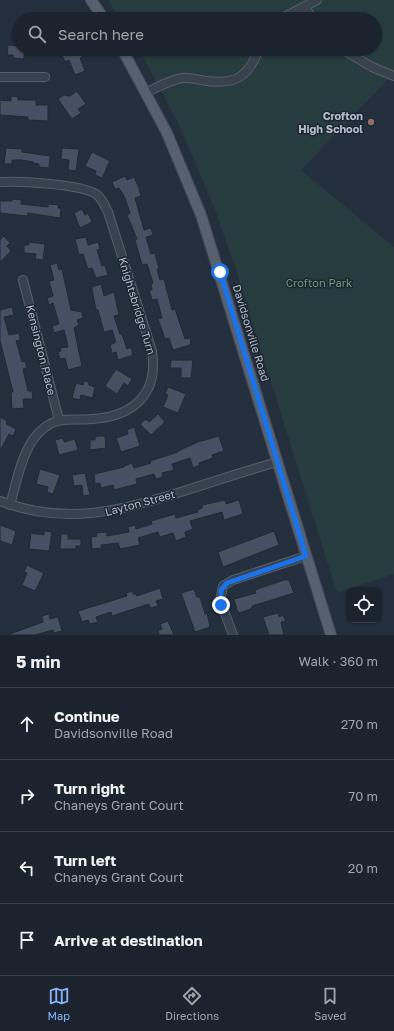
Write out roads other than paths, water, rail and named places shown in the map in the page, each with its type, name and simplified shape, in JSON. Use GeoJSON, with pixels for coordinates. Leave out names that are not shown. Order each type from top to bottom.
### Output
{"type":"FeatureCollection","features":[{"type":"Feature","properties":{"kind":"main road"},"geometry":{"type":"LineString","coordinates":[[91,0],[99,12]]}},
{"type":"Feature","properties":{"kind":"main road","name":"Davidsonville Road"},"geometry":{"type":"LineString","coordinates":[[126,56],[147,92],[181,165],[201,214],[331,635]]}},
{"type":"Feature","properties":{"kind":"street"},"geometry":{"type":"LineString","coordinates":[[295,12],[316,0]]}},
{"type":"Feature","properties":{"kind":"street"},"geometry":{"type":"LineString","coordinates":[[305,7],[308,12]]}},
{"type":"Feature","properties":{"kind":"street"},"geometry":{"type":"LineString","coordinates":[[147,92],[171,81],[182,78],[217,82],[237,78],[250,68],[256,56]]}},
{"type":"Feature","properties":{"kind":"street"},"geometry":{"type":"LineString","coordinates":[[354,56],[372,67],[394,76]]}},
{"type":"Feature","properties":{"kind":"street"},"geometry":{"type":"LineString","coordinates":[[0,77],[45,77]]}},
{"type":"Feature","properties":{"kind":"street","name":"Knightsbridge Turn"},"geometry":{"type":"LineString","coordinates":[[0,182],[22,182],[81,189],[98,195],[108,212],[152,351],[154,364],[150,387],[142,399],[132,408],[108,418],[59,420],[44,428],[32,440],[27,449],[10,505]]}},
{"type":"Feature","properties":{"kind":"street","name":"Kensington Place"},"geometry":{"type":"LineString","coordinates":[[23,280],[59,420]]}},
{"type":"Feature","properties":{"kind":"street","name":"Layton Street"},"geometry":{"type":"LineString","coordinates":[[0,501],[10,505],[49,514],[76,514],[118,510],[277,462]]}},
{"type":"Feature","properties":{"kind":"street"},"geometry":{"type":"LineString","coordinates":[[233,635],[220,600],[223,586],[233,580],[306,556]]}},
{"type":"Feature","properties":{"kind":"place","name":"Crofton High School"},"geometry":{"type":"Point","coordinates":[371,122]}},
{"type":"Feature","properties":{"kind":"park label","name":"Crofton Park"},"geometry":{"type":"Point","coordinates":[319,283]}}]}
